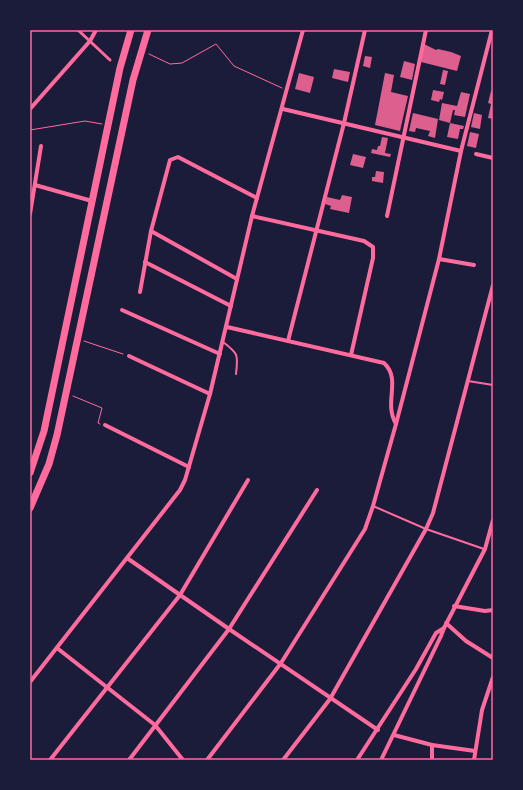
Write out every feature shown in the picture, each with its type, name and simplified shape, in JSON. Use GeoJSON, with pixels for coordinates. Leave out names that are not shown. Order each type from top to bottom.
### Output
{"type":"FeatureCollection","features":[{"type":"Feature","properties":{"kind":"highway"},"geometry":{"type":"LineString","coordinates":[[30,472],[44,430],[120,68],[131,30]]}},
{"type":"Feature","properties":{"kind":"highway"},"geometry":{"type":"LineString","coordinates":[[30,508],[49,464],[67,394],[141,51],[148,30]]}},
{"type":"Feature","properties":{"kind":"street"},"geometry":{"type":"LineString","coordinates":[[78,30],[110,60]]}},
{"type":"Feature","properties":{"kind":"street"},"geometry":{"type":"LineString","coordinates":[[30,109],[90,41],[96,30]]}},
{"type":"Feature","properties":{"kind":"street"},"geometry":{"type":"LineString","coordinates":[[30,682],[180,490],[189,467],[210,394],[227,328],[252,216],[288,91],[303,30]]}},
{"type":"Feature","properties":{"kind":"street"},"geometry":{"type":"LineString","coordinates":[[288,341],[344,123],[365,30]]}},
{"type":"Feature","properties":{"kind":"street"},"geometry":{"type":"LineString","coordinates":[[387,216],[426,30]]}},
{"type":"Feature","properties":{"kind":"street"},"geometry":{"type":"LineString","coordinates":[[206,760],[281,663],[365,529],[396,424],[439,259],[461,151],[492,37],[492,30]]}},
{"type":"Feature","properties":{"kind":"street"},"geometry":{"type":"LineString","coordinates":[[283,109],[461,151]]}},
{"type":"Feature","properties":{"kind":"street"},"geometry":{"type":"LineString","coordinates":[[30,214],[41,146]]}},
{"type":"Feature","properties":{"kind":"street"},"geometry":{"type":"LineString","coordinates":[[476,154],[493,158]]}},
{"type":"Feature","properties":{"kind":"street"},"geometry":{"type":"LineString","coordinates":[[140,292],[151,231],[170,160],[174,157],[257,198]]}},
{"type":"Feature","properties":{"kind":"street"},"geometry":{"type":"LineString","coordinates":[[35,185],[92,201]]}},
{"type":"Feature","properties":{"kind":"street"},"geometry":{"type":"LineString","coordinates":[[252,216],[368,242],[373,250],[351,355]]}},
{"type":"Feature","properties":{"kind":"street"},"geometry":{"type":"LineString","coordinates":[[151,231],[237,279]]}},
{"type":"Feature","properties":{"kind":"street"},"geometry":{"type":"LineString","coordinates":[[439,259],[474,265]]}},
{"type":"Feature","properties":{"kind":"street"},"geometry":{"type":"LineString","coordinates":[[145,262],[231,306]]}},
{"type":"Feature","properties":{"kind":"street"},"geometry":{"type":"LineString","coordinates":[[283,760],[330,699],[433,513],[493,285]]}},
{"type":"Feature","properties":{"kind":"street"},"geometry":{"type":"LineString","coordinates":[[122,310],[220,354]]}},
{"type":"Feature","properties":{"kind":"street"},"geometry":{"type":"LineString","coordinates":[[227,328],[379,361],[389,368],[392,378],[390,412],[396,424]]}},
{"type":"Feature","properties":{"kind":"street"},"geometry":{"type":"LineString","coordinates":[[129,356],[210,394]]}},
{"type":"Feature","properties":{"kind":"street"},"geometry":{"type":"LineString","coordinates":[[105,425],[189,467]]}},
{"type":"Feature","properties":{"kind":"street"},"geometry":{"type":"LineString","coordinates":[[50,760],[180,595],[248,480]]}},
{"type":"Feature","properties":{"kind":"street"},"geometry":{"type":"LineString","coordinates":[[129,760],[229,629],[316,490]]}},
{"type":"Feature","properties":{"kind":"street"},"geometry":{"type":"LineString","coordinates":[[381,760],[454,606],[485,549],[493,520]]}},
{"type":"Feature","properties":{"kind":"street"},"geometry":{"type":"LineString","coordinates":[[127,558],[229,629],[281,663],[330,699],[378,730]]}},
{"type":"Feature","properties":{"kind":"street"},"geometry":{"type":"LineString","coordinates":[[454,606],[485,611],[493,610]]}},
{"type":"Feature","properties":{"kind":"street"},"geometry":{"type":"LineString","coordinates":[[446,623],[466,641],[493,658]]}},
{"type":"Feature","properties":{"kind":"street"},"geometry":{"type":"LineString","coordinates":[[357,760],[378,730],[436,633],[444,628]]}},
{"type":"Feature","properties":{"kind":"street"},"geometry":{"type":"LineString","coordinates":[[56,648],[107,686],[155,725],[184,760]]}},
{"type":"Feature","properties":{"kind":"street"},"geometry":{"type":"LineString","coordinates":[[474,760],[482,710],[493,677]]}},
{"type":"Feature","properties":{"kind":"street"},"geometry":{"type":"LineString","coordinates":[[394,735],[432,745],[475,751]]}},
{"type":"Feature","properties":{"kind":"street"},"geometry":{"type":"LineString","coordinates":[[432,745],[432,760]]}},
{"type":"Feature","properties":{"kind":"lane"},"geometry":{"type":"LineString","coordinates":[[223,342],[235,351],[238,356],[236,374]]}},
{"type":"Feature","properties":{"kind":"lane"},"geometry":{"type":"LineString","coordinates":[[467,380],[493,385]]}},
{"type":"Feature","properties":{"kind":"lane"},"geometry":{"type":"LineString","coordinates":[[373,506],[426,528],[485,549]]}},
{"type":"Feature","properties":{"kind":"path"},"geometry":{"type":"LineString","coordinates":[[141,51],[170,64],[182,64],[216,44],[234,66],[288,91]]}},
{"type":"Feature","properties":{"kind":"path"},"geometry":{"type":"LineString","coordinates":[[30,130],[85,121],[108,125]]}},
{"type":"Feature","properties":{"kind":"path"},"geometry":{"type":"LineString","coordinates":[[78,339],[129,356]]}},
{"type":"Feature","properties":{"kind":"path"},"geometry":{"type":"LineString","coordinates":[[67,394],[102,408],[98,423],[105,425]]}},
{"type":"Feature","properties":{"kind":"building"},"geometry":{"type":"Polygon","coordinates":[[[424,44],[436,50],[438,49],[451,52],[461,56],[457,71],[421,62],[424,44]]]}},
{"type":"Feature","properties":{"kind":"building"},"geometry":{"type":"Polygon","coordinates":[[[365,56],[372,57],[370,68],[363,66],[365,56]]]}},
{"type":"Feature","properties":{"kind":"building"},"geometry":{"type":"Polygon","coordinates":[[[404,61],[415,64],[412,80],[400,77],[404,61]]]}},
{"type":"Feature","properties":{"kind":"building"},"geometry":{"type":"Polygon","coordinates":[[[334,69],[350,72],[348,82],[332,78],[334,69]]]}},
{"type":"Feature","properties":{"kind":"building"},"geometry":{"type":"Polygon","coordinates":[[[443,70],[448,71],[445,85],[440,84],[443,70]]]}},
{"type":"Feature","properties":{"kind":"building"},"geometry":{"type":"Polygon","coordinates":[[[299,73],[314,77],[310,93],[295,89],[299,73]]]}},
{"type":"Feature","properties":{"kind":"building"},"geometry":{"type":"Polygon","coordinates":[[[385,73],[394,75],[391,92],[408,96],[400,131],[375,125],[385,73]]]}},
{"type":"Feature","properties":{"kind":"building"},"geometry":{"type":"Polygon","coordinates":[[[433,90],[444,92],[442,100],[440,99],[439,102],[431,100],[433,90]]]}},
{"type":"Feature","properties":{"kind":"building"},"geometry":{"type":"Polygon","coordinates":[[[491,91],[493,92],[493,119],[488,118],[491,104],[488,103],[491,91]]]}},
{"type":"Feature","properties":{"kind":"building"},"geometry":{"type":"Polygon","coordinates":[[[461,92],[470,94],[465,117],[454,115],[455,110],[453,110],[450,123],[439,120],[442,103],[457,106],[461,92]]]}},
{"type":"Feature","properties":{"kind":"building"},"geometry":{"type":"Polygon","coordinates":[[[413,113],[438,119],[435,138],[428,136],[430,131],[416,128],[415,132],[409,131],[413,113]]]}},
{"type":"Feature","properties":{"kind":"building"},"geometry":{"type":"Polygon","coordinates":[[[474,113],[482,115],[480,129],[471,127],[474,113]]]}},
{"type":"Feature","properties":{"kind":"building"},"geometry":{"type":"Polygon","coordinates":[[[450,123],[464,126],[463,129],[460,129],[458,139],[447,137],[450,123]]]}},
{"type":"Feature","properties":{"kind":"building"},"geometry":{"type":"Polygon","coordinates":[[[470,132],[479,134],[476,148],[467,146],[470,132]]]}},
{"type":"Feature","properties":{"kind":"building"},"geometry":{"type":"Polygon","coordinates":[[[382,137],[388,138],[385,153],[391,154],[390,157],[371,153],[372,149],[377,150],[378,146],[380,146],[382,137]]]}},
{"type":"Feature","properties":{"kind":"building"},"geometry":{"type":"Polygon","coordinates":[[[353,154],[366,157],[363,168],[350,165],[353,154]]]}},
{"type":"Feature","properties":{"kind":"building"},"geometry":{"type":"Polygon","coordinates":[[[376,171],[384,172],[383,183],[372,181],[372,177],[375,177],[376,171]]]}},
{"type":"Feature","properties":{"kind":"building"},"geometry":{"type":"Polygon","coordinates":[[[342,195],[352,197],[349,213],[330,209],[331,206],[325,204],[327,197],[340,200],[342,195]]]}}]}
